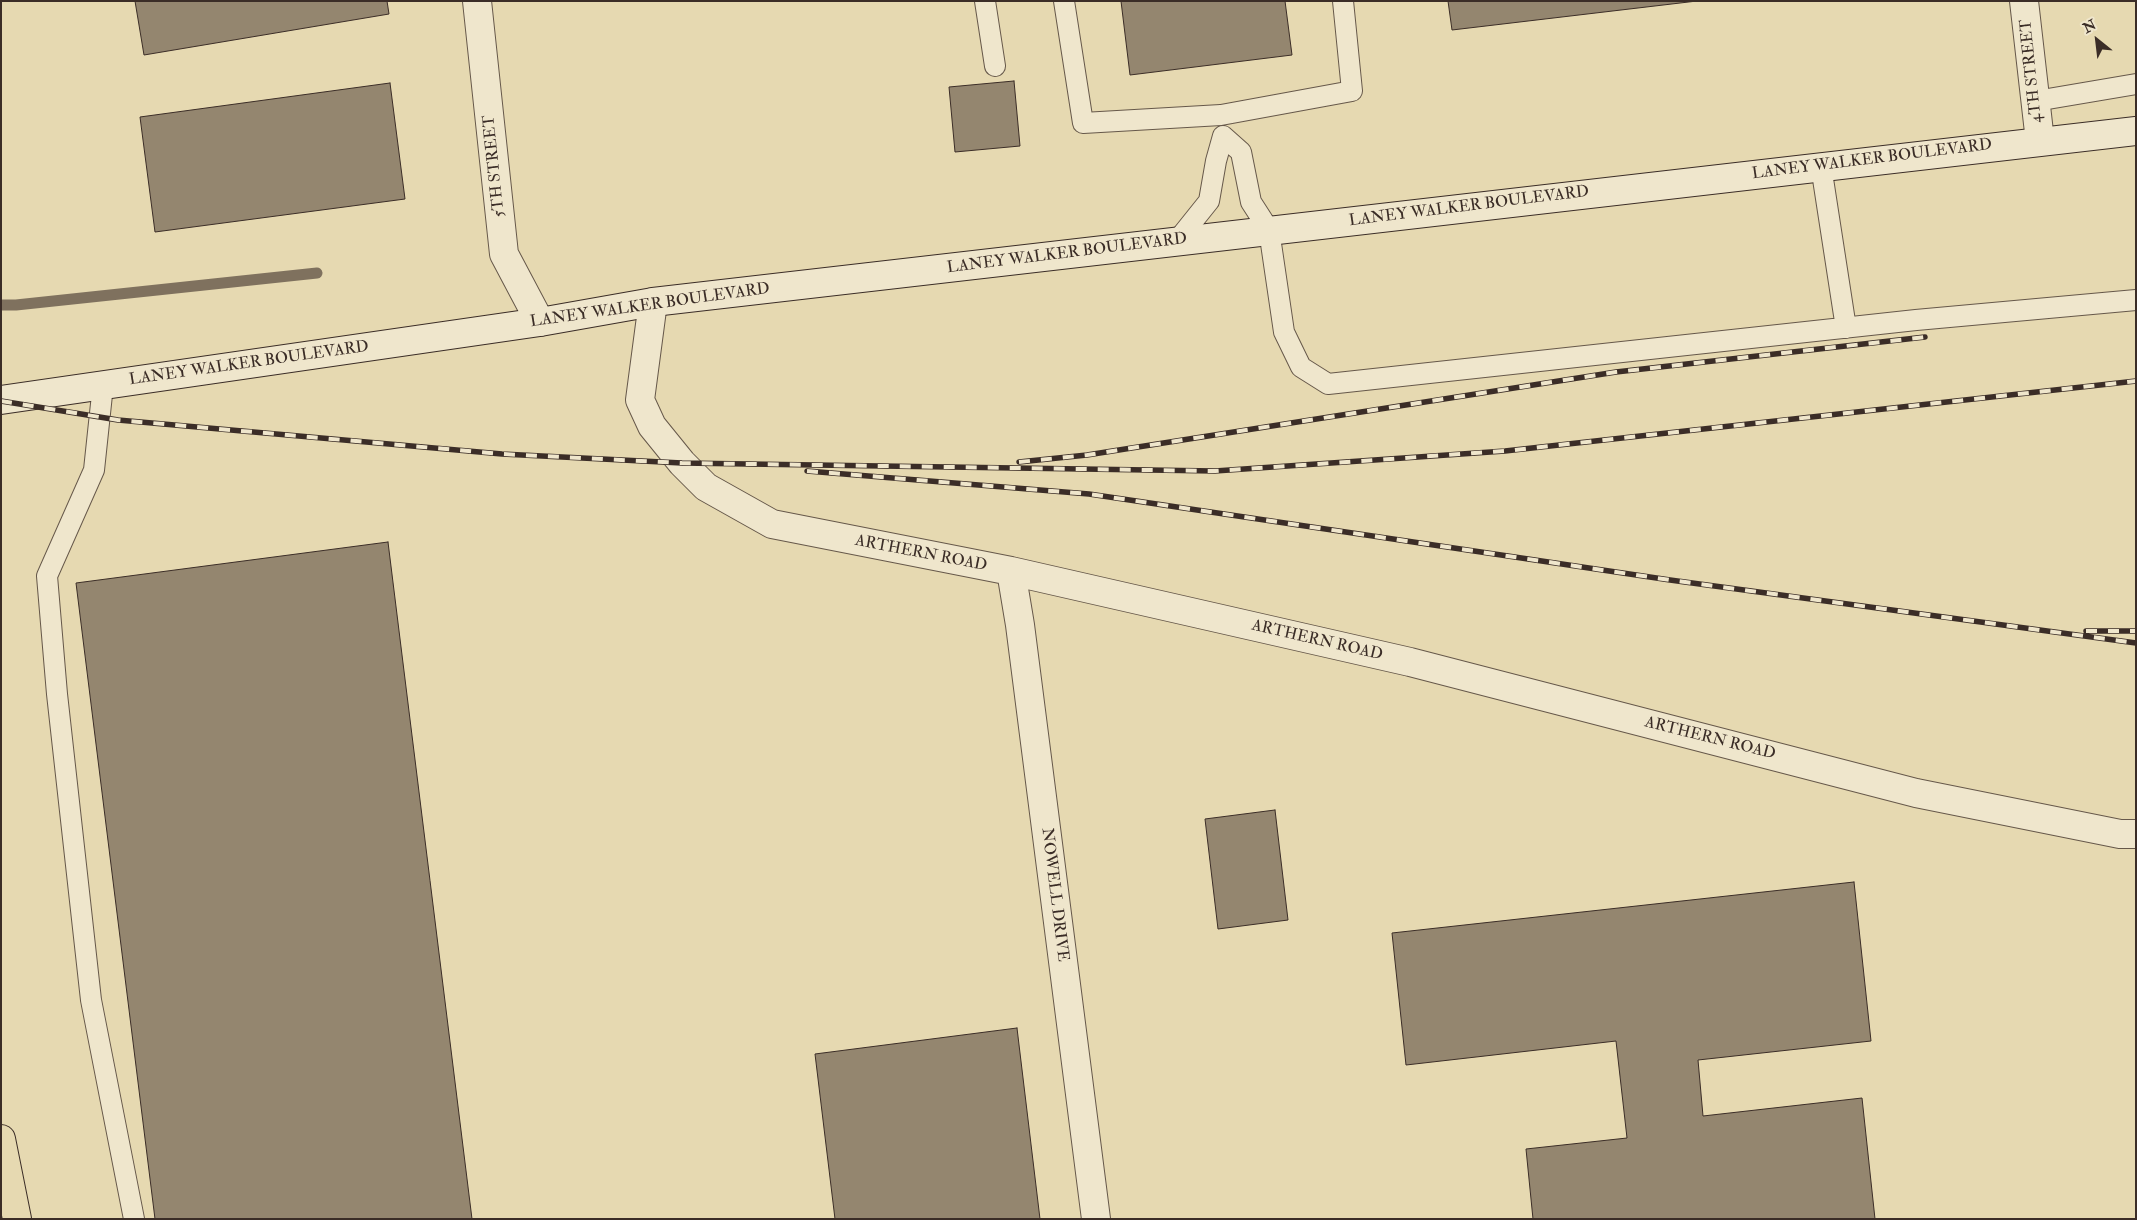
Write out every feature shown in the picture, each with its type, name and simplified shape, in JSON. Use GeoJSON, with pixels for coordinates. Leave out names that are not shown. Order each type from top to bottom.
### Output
{"type":"FeatureCollection","features":[{"type":"Feature","properties":{"kind":"highway"},"geometry":{"type":"LineString","coordinates":[[1,1139],[17,1219]]}},
{"type":"Feature","properties":{"kind":"street","name":"5TH STREET"},"geometry":{"type":"LineString","coordinates":[[477,1],[504,254],[540,322]]}},
{"type":"Feature","properties":{"kind":"street","name":"4TH STREET"},"geometry":{"type":"LineString","coordinates":[[2024,1],[2040,141]]}},
{"type":"Feature","properties":{"kind":"street","name":"LANEY WALKER BOULEVARD"},"geometry":{"type":"LineString","coordinates":[[1,400],[540,322],[653,302],[2136,131]]}},
{"type":"Feature","properties":{"kind":"street","name":"ARTHERN ROAD"},"geometry":{"type":"LineString","coordinates":[[653,302],[640,400],[652,426],[682,463],[706,487],[772,524],[1011,571],[1410,662],[1916,793],[2111,832],[2136,834]]}},
{"type":"Feature","properties":{"kind":"street","name":"NOWELL DRIVE"},"geometry":{"type":"LineString","coordinates":[[1011,571],[1020,625],[1096,1219]]}},
{"type":"Feature","properties":{"kind":"lane"},"geometry":{"type":"LineString","coordinates":[[984,1],[995,66]]}},
{"type":"Feature","properties":{"kind":"lane"},"geometry":{"type":"LineString","coordinates":[[1064,1],[1083,123],[1221,115],[1352,91],[1343,1]]}},
{"type":"Feature","properties":{"kind":"lane"},"geometry":{"type":"LineString","coordinates":[[2036,102],[2136,84]]}},
{"type":"Feature","properties":{"kind":"lane"},"geometry":{"type":"LineString","coordinates":[[1177,241],[1209,200],[1223,136],[1221,115]]}},
{"type":"Feature","properties":{"kind":"lane"},"geometry":{"type":"LineString","coordinates":[[1223,136],[1240,152],[1251,202],[1269,230],[1284,332],[1301,367],[1328,384],[1846,328],[2136,300]]}},
{"type":"Feature","properties":{"kind":"lane"},"geometry":{"type":"LineString","coordinates":[[1821,166],[1846,328]]}},
{"type":"Feature","properties":{"kind":"lane"},"geometry":{"type":"LineString","coordinates":[[103,385],[94,470],[48,576],[58,704],[90,1000],[134,1219]]}},
{"type":"Feature","properties":{"kind":"building"},"geometry":{"type":"Polygon","coordinates":[[[135,1],[387,1],[389,14],[144,55],[135,1]]]}},
{"type":"Feature","properties":{"kind":"building"},"geometry":{"type":"Polygon","coordinates":[[[1121,1],[1285,1],[1292,55],[1130,75],[1121,1]]]}},
{"type":"Feature","properties":{"kind":"building"},"geometry":{"type":"Polygon","coordinates":[[[1448,1],[1697,1],[1452,30],[1448,1]]]}},
{"type":"Feature","properties":{"kind":"building"},"geometry":{"type":"Polygon","coordinates":[[[1014,81],[1020,146],[955,152],[949,87],[1014,81]]]}},
{"type":"Feature","properties":{"kind":"building"},"geometry":{"type":"Polygon","coordinates":[[[390,83],[405,199],[155,232],[140,117],[390,83]]]}},
{"type":"Feature","properties":{"kind":"building"},"geometry":{"type":"Polygon","coordinates":[[[388,542],[472,1219],[155,1219],[76,583],[388,542]]]}},
{"type":"Feature","properties":{"kind":"building"},"geometry":{"type":"Polygon","coordinates":[[[1275,810],[1288,920],[1218,929],[1205,819],[1275,810]]]}},
{"type":"Feature","properties":{"kind":"building"},"geometry":{"type":"Polygon","coordinates":[[[1854,882],[1871,1041],[1698,1060],[1703,1116],[1862,1098],[1875,1219],[1533,1219],[1526,1149],[1627,1138],[1616,1041],[1406,1065],[1392,933],[1854,882]]]}},
{"type":"Feature","properties":{"kind":"building"},"geometry":{"type":"Polygon","coordinates":[[[1017,1028],[1040,1219],[835,1219],[815,1054],[1017,1028]]]}},
{"type":"Feature","properties":{"kind":"waterway"},"geometry":{"type":"LineString","coordinates":[[1,305],[16,305],[317,273]]}},
{"type":"Feature","properties":{"kind":"railway"},"geometry":{"type":"LineString","coordinates":[[1019,462],[1087,455],[1616,372],[1925,337]]}},
{"type":"Feature","properties":{"kind":"railway"},"geometry":{"type":"LineString","coordinates":[[1,401],[118,420],[502,454],[682,463],[1215,471],[1505,451],[2136,381]]}},
{"type":"Feature","properties":{"kind":"railway"},"geometry":{"type":"LineString","coordinates":[[807,471],[1089,494],[1670,580],[2136,643]]}},
{"type":"Feature","properties":{"kind":"railway"},"geometry":{"type":"LineString","coordinates":[[2086,631],[2136,631]]}}]}
